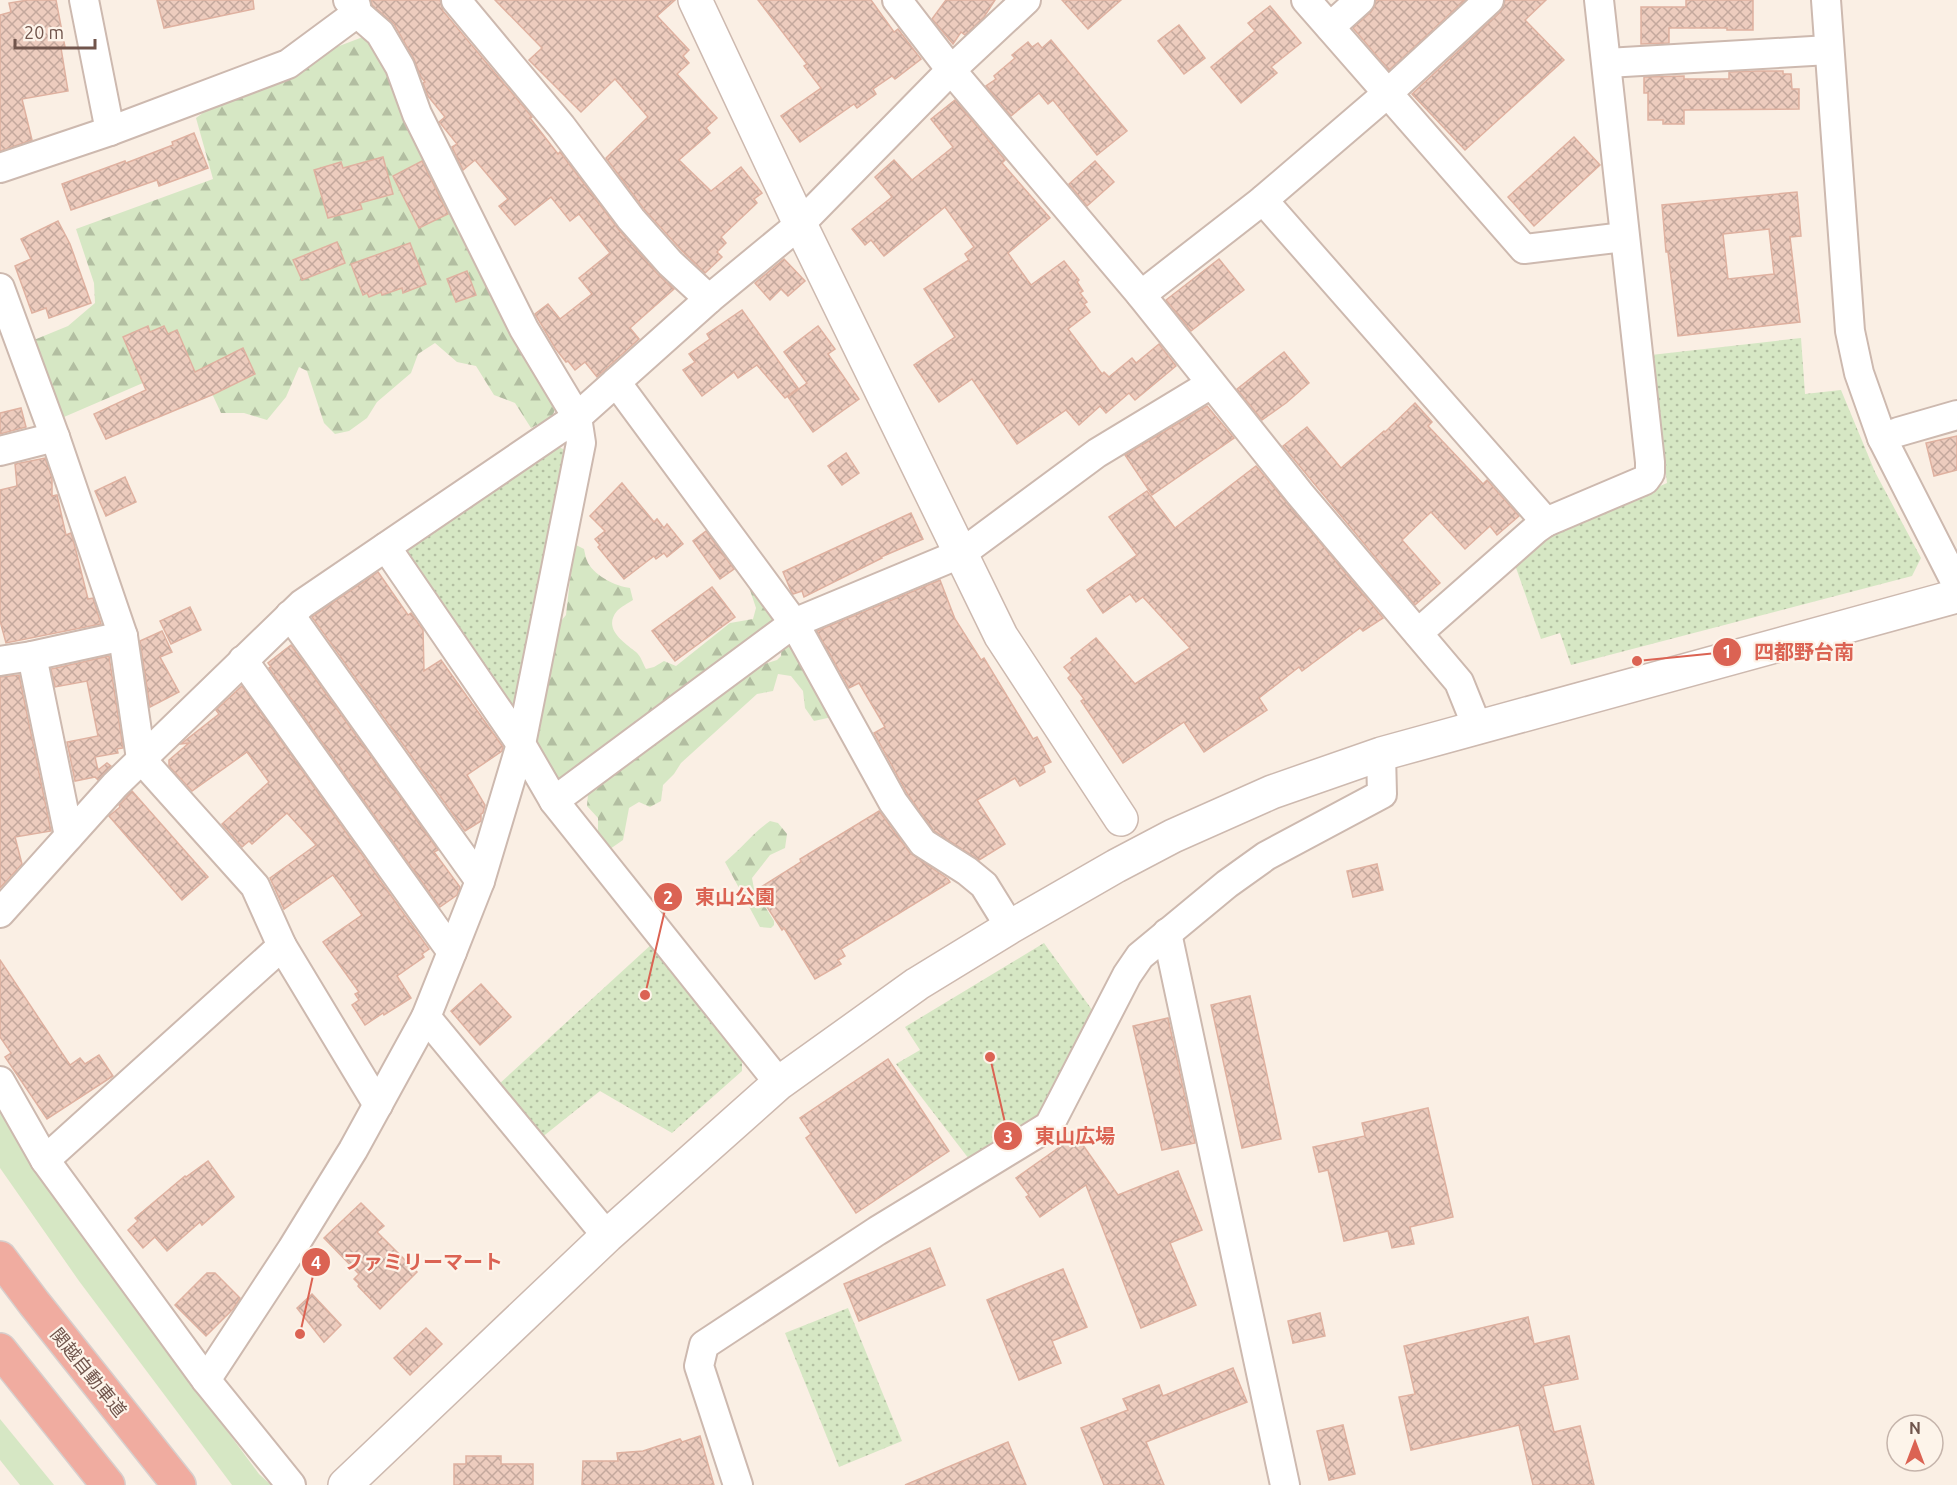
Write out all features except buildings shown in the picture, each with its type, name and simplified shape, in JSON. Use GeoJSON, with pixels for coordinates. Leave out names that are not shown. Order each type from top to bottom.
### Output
{"type":"FeatureCollection","features":[{"type":"Feature","properties":{"kind":"highway"},"geometry":{"type":"LineString","coordinates":[[0,1247],[34,1303]]}},
{"type":"Feature","properties":{"kind":"highway","name":"関越自動車道"},"geometry":{"type":"LineString","coordinates":[[0,1258],[179,1485]]}},
{"type":"Feature","properties":{"kind":"highway"},"geometry":{"type":"LineString","coordinates":[[0,1350],[108,1485]]}},
{"type":"Feature","properties":{"kind":"street"},"geometry":{"type":"LineString","coordinates":[[84,0],[110,130]]}},
{"type":"Feature","properties":{"kind":"street"},"geometry":{"type":"LineString","coordinates":[[456,0],[561,126],[631,219],[670,263],[710,299]]}},
{"type":"Feature","properties":{"kind":"street"},"geometry":{"type":"LineString","coordinates":[[695,0],[800,224],[1001,636],[1121,819]]}},
{"type":"Feature","properties":{"kind":"street"},"geometry":{"type":"LineString","coordinates":[[897,0],[951,70],[1141,295],[1307,502],[1459,682],[1478,729]]}},
{"type":"Feature","properties":{"kind":"street"},"geometry":{"type":"LineString","coordinates":[[0,913],[141,759],[302,604],[577,417],[710,299],[800,224],[951,70],[1026,0]]}},
{"type":"Feature","properties":{"kind":"street"},"geometry":{"type":"LineString","coordinates":[[1306,0],[1389,92],[1524,249],[1624,237]]}},
{"type":"Feature","properties":{"kind":"street"},"geometry":{"type":"LineString","coordinates":[[1330,27],[1360,0]]}},
{"type":"Feature","properties":{"kind":"street"},"geometry":{"type":"LineString","coordinates":[[1141,295],[1263,200],[1389,92],[1489,0]]}},
{"type":"Feature","properties":{"kind":"street"},"geometry":{"type":"LineString","coordinates":[[1418,633],[1546,522],[1645,480],[1650,473],[1599,0]]}},
{"type":"Feature","properties":{"kind":"street"},"geometry":{"type":"LineString","coordinates":[[1826,0],[1850,331],[1859,374],[1882,438],[1957,585]]}},
{"type":"Feature","properties":{"kind":"street"},"geometry":{"type":"LineString","coordinates":[[0,168],[288,64],[356,5],[380,33],[400,67],[417,114],[524,329],[577,417],[581,443],[521,744],[480,881],[426,1017],[378,1105],[292,1249],[206,1380]]}},
{"type":"Feature","properties":{"kind":"street"},"geometry":{"type":"LineString","coordinates":[[1606,63],[1828,50]]}},
{"type":"Feature","properties":{"kind":"street"},"geometry":{"type":"LineString","coordinates":[[1263,200],[1546,522]]}},
{"type":"Feature","properties":{"kind":"street"},"geometry":{"type":"LineString","coordinates":[[0,288],[55,437],[123,636],[141,759],[255,886],[282,946],[378,1105]]}},
{"type":"Feature","properties":{"kind":"street"},"geometry":{"type":"LineString","coordinates":[[616,382],[794,623],[893,802],[923,843],[967,871],[984,885],[1010,927]]}},
{"type":"Feature","properties":{"kind":"street"},"geometry":{"type":"LineString","coordinates":[[554,801],[794,623],[962,554],[1097,453],[1211,384]]}},
{"type":"Feature","properties":{"kind":"street"},"geometry":{"type":"LineString","coordinates":[[1882,438],[1957,415]]}},
{"type":"Feature","properties":{"kind":"street"},"geometry":{"type":"LineString","coordinates":[[0,451],[55,437]]}},
{"type":"Feature","properties":{"kind":"street"},"geometry":{"type":"LineString","coordinates":[[386,547],[521,744],[554,801],[779,1083]]}},
{"type":"Feature","properties":{"kind":"street"},"geometry":{"type":"LineString","coordinates":[[345,1485],[607,1236],[779,1083],[917,984],[1116,866],[1181,832],[1272,792],[1381,754],[1957,596]]}},
{"type":"Feature","properties":{"kind":"street"},"geometry":{"type":"LineString","coordinates":[[290,615],[480,881]]}},
{"type":"Feature","properties":{"kind":"street"},"geometry":{"type":"LineString","coordinates":[[0,661],[32,657],[123,636]]}},
{"type":"Feature","properties":{"kind":"street"},"geometry":{"type":"LineString","coordinates":[[32,657],[69,836]]}},
{"type":"Feature","properties":{"kind":"street"},"geometry":{"type":"LineString","coordinates":[[243,660],[452,952]]}},
{"type":"Feature","properties":{"kind":"street"},"geometry":{"type":"LineString","coordinates":[[738,1485],[699,1366],[704,1345],[877,1231],[1049,1126],[1127,975],[1140,956],[1227,884],[1266,856],[1382,794],[1381,754]]}},
{"type":"Feature","properties":{"kind":"street"},"geometry":{"type":"LineString","coordinates":[[1167,933],[1285,1485]]}},
{"type":"Feature","properties":{"kind":"street"},"geometry":{"type":"LineString","coordinates":[[45,1160],[282,946]]}},
{"type":"Feature","properties":{"kind":"street"},"geometry":{"type":"LineString","coordinates":[[426,1017],[607,1236]]}},
{"type":"Feature","properties":{"kind":"street"},"geometry":{"type":"LineString","coordinates":[[0,1082],[45,1160],[206,1380],[291,1485]]}},
{"type":"Feature","properties":{"kind":"green space"},"geometry":{"type":"Polygon","coordinates":[[[368,35],[558,402],[552,417],[531,428],[515,403],[494,395],[476,366],[457,362],[435,343],[418,354],[411,373],[377,402],[367,418],[349,431],[335,434],[324,423],[307,371],[299,367],[286,397],[267,420],[244,413],[221,413],[208,385],[188,375],[180,367],[57,420],[29,342],[68,326],[95,303],[94,283],[76,229],[213,179],[196,118],[208,109],[321,53],[368,35]]]}},
{"type":"Feature","properties":{"kind":"green space"},"geometry":{"type":"Polygon","coordinates":[[[1801,338],[1805,394],[1841,390],[1875,472],[1921,558],[1912,576],[1571,665],[1560,633],[1541,639],[1514,562],[1555,532],[1667,483],[1651,355],[1801,338]]]}},
{"type":"Feature","properties":{"kind":"green space"},"geometry":{"type":"Polygon","coordinates":[[[554,445],[572,453],[518,704],[509,705],[405,560],[407,549],[554,445]]]}},
{"type":"Feature","properties":{"kind":"green space"},"geometry":{"type":"Polygon","coordinates":[[[574,544],[584,549],[588,563],[601,577],[630,588],[633,600],[617,611],[612,624],[621,640],[638,654],[646,669],[664,661],[676,666],[730,623],[753,619],[756,608],[749,587],[760,585],[775,620],[571,779],[555,780],[533,750],[533,732],[561,621],[566,615],[574,544]]]}},
{"type":"Feature","properties":{"kind":"green space"},"geometry":{"type":"Polygon","coordinates":[[[788,641],[832,717],[814,721],[805,708],[803,691],[791,676],[778,674],[773,691],[757,694],[681,763],[663,785],[661,801],[650,807],[639,802],[629,808],[623,840],[610,849],[598,833],[598,818],[587,806],[588,794],[761,665],[777,660],[781,656],[782,644],[788,641]]]}},
{"type":"Feature","properties":{"kind":"green space"},"geometry":{"type":"Polygon","coordinates":[[[770,821],[778,823],[787,834],[785,848],[770,855],[752,878],[754,889],[774,921],[771,928],[760,927],[725,862],[770,821]]]}},
{"type":"Feature","properties":{"kind":"green space"},"geometry":{"type":"Polygon","coordinates":[[[653,943],[742,1058],[742,1071],[672,1133],[600,1091],[541,1138],[498,1085],[653,943]]]}},
{"type":"Feature","properties":{"kind":"green space"},"geometry":{"type":"Polygon","coordinates":[[[1044,943],[1095,1014],[1037,1116],[969,1159],[896,1064],[920,1050],[905,1027],[1044,943]]]}},
{"type":"Feature","properties":{"kind":"green space"},"geometry":{"type":"Polygon","coordinates":[[[0,1102],[76,1227],[259,1474],[271,1485],[232,1485],[79,1281],[0,1168],[0,1102]]]}},
{"type":"Feature","properties":{"kind":"green space"},"geometry":{"type":"Polygon","coordinates":[[[848,1308],[902,1441],[839,1467],[785,1333],[848,1308]]]}},
{"type":"Feature","properties":{"kind":"green space"},"geometry":{"type":"Polygon","coordinates":[[[0,1419],[54,1485],[20,1485],[0,1460],[0,1419]]]}},
{"type":"Feature","properties":{"kind":"place","name":"四都野台南"},"geometry":{"type":"Point","coordinates":[1637,661]}},
{"type":"Feature","properties":{"kind":"place","name":"東山公園"},"geometry":{"type":"Point","coordinates":[645,995]}},
{"type":"Feature","properties":{"kind":"place","name":"東山広場"},"geometry":{"type":"Point","coordinates":[990,1057]}},
{"type":"Feature","properties":{"kind":"place","name":"ファミリーマート"},"geometry":{"type":"Point","coordinates":[300,1334]}}]}
